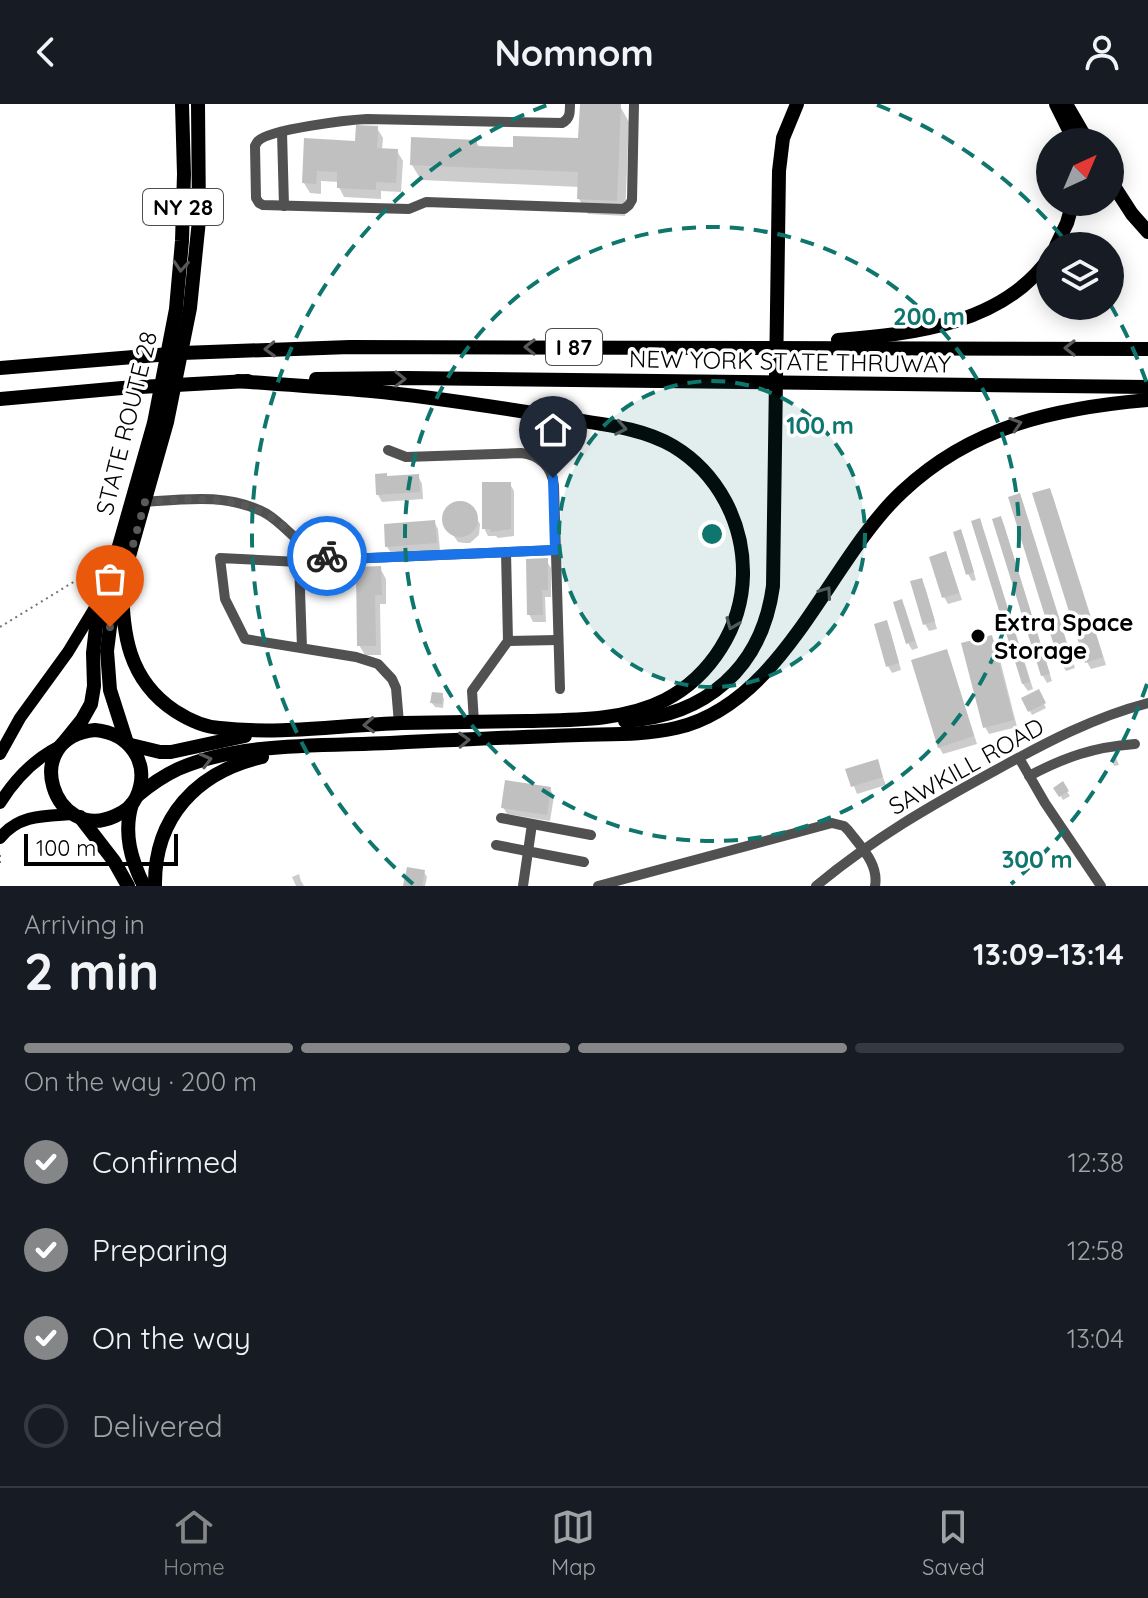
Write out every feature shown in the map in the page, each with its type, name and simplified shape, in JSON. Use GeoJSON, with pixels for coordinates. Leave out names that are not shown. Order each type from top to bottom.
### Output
{"type":"FeatureCollection","features":[{"type":"Feature","properties":{"kind":"highway","name":"STATE ROUTE 28"},"geometry":{"type":"LineString","coordinates":[[182,104],[183,309]]}},
{"type":"Feature","properties":{"kind":"highway","name":"STATE ROUTE 28"},"geometry":{"type":"LineString","coordinates":[[128,743],[110,690],[107,664],[112,583],[145,502],[199,220],[198,104]]}},
{"type":"Feature","properties":{"kind":"highway"},"geometry":{"type":"LineString","coordinates":[[781,310],[778,186],[787,125],[797,104]]}},
{"type":"Feature","properties":{"kind":"highway"},"geometry":{"type":"LineString","coordinates":[[638,732],[676,723],[704,710],[730,691],[752,667],[768,637],[779,602],[781,310],[786,187],[788,155],[795,127],[806,104]]}},
{"type":"Feature","properties":{"kind":"highway"},"geometry":{"type":"LineString","coordinates":[[1056,104],[1068,128]]}},
{"type":"Feature","properties":{"kind":"highway"},"geometry":{"type":"LineString","coordinates":[[1066,104],[1080,128]]}},
{"type":"Feature","properties":{"kind":"highway"},"geometry":{"type":"LineString","coordinates":[[1124,202],[1148,232]]}},
{"type":"Feature","properties":{"kind":"highway"},"geometry":{"type":"LineString","coordinates":[[739,348],[874,337],[925,329],[986,309],[1013,294],[1036,274]]}},
{"type":"Feature","properties":{"kind":"highway","name":"NEW YORK STATE THRUWAY"},"geometry":{"type":"LineString","coordinates":[[0,368],[123,357],[294,348],[1148,349]]}},
{"type":"Feature","properties":{"kind":"highway","name":"NEW YORK STATE THRUWAY"},"geometry":{"type":"LineString","coordinates":[[0,399],[238,381],[407,378],[1148,387]]}},
{"type":"Feature","properties":{"kind":"highway"},"geometry":{"type":"LineString","coordinates":[[238,381],[371,391],[615,427],[670,444],[699,466],[731,511],[741,544],[742,595],[734,624],[713,659],[682,690],[647,708],[588,719]]}},
{"type":"Feature","properties":{"kind":"highway"},"geometry":{"type":"LineString","coordinates":[[77,816],[104,820],[119,814],[165,776],[206,759],[252,750],[615,735],[671,729],[694,722],[750,687],[768,669],[889,505],[948,456],[983,436],[1028,420],[1148,400]]}},
{"type":"Feature","properties":{"kind":"highway"},"geometry":{"type":"LineString","coordinates":[[112,583],[131,656],[144,681],[164,702],[200,724],[214,728],[281,730],[399,723],[613,721],[660,717],[701,701],[725,683],[751,650],[765,621],[773,586],[780,413]]}},
{"type":"Feature","properties":{"kind":"highway","name":"STATE ROUTE 28"},"geometry":{"type":"LineString","coordinates":[[62,744],[91,704],[94,640],[161,422]]}},
{"type":"Feature","properties":{"kind":"highway"},"geometry":{"type":"LineString","coordinates":[[128,886],[114,861],[57,797],[52,782],[53,759],[62,744],[80,733],[95,730],[110,733],[128,743],[171,752],[281,730]]}},
{"type":"Feature","properties":{"kind":"highway"},"geometry":{"type":"LineString","coordinates":[[128,743],[141,770],[129,824],[132,861],[144,886]]}},
{"type":"Feature","properties":{"kind":"highway"},"geometry":{"type":"LineString","coordinates":[[155,886],[159,850],[168,826],[180,805],[196,788],[216,773],[238,763],[322,746]]}},
{"type":"Feature","properties":{"kind":"main road"},"geometry":{"type":"LineString","coordinates":[[0,754],[20,718],[68,652],[112,583]]}},
{"type":"Feature","properties":{"kind":"main road"},"geometry":{"type":"LineString","coordinates":[[0,803],[25,770],[62,744]]}},
{"type":"Feature","properties":{"kind":"main road"},"geometry":{"type":"LineString","coordinates":[[0,838],[12,826],[30,817],[77,816]]}},
{"type":"Feature","properties":{"kind":"street"},"geometry":{"type":"LineString","coordinates":[[363,104],[367,119]]}},
{"type":"Feature","properties":{"kind":"street"},"geometry":{"type":"LineString","coordinates":[[570,104],[570,115],[562,123],[367,119],[344,120],[282,132],[257,142],[256,198],[263,205],[284,206],[409,209],[426,202],[624,209],[632,200],[634,104]]}},
{"type":"Feature","properties":{"kind":"street"},"geometry":{"type":"LineString","coordinates":[[282,132],[284,206]]}},
{"type":"Feature","properties":{"kind":"street"},"geometry":{"type":"LineString","coordinates":[[388,450],[406,457],[521,453],[537,457],[549,469],[553,478],[560,689]]}},
{"type":"Feature","properties":{"kind":"street"},"geometry":{"type":"LineString","coordinates":[[145,502],[229,500],[249,506],[281,523],[310,549],[346,559],[555,550]]}},
{"type":"Feature","properties":{"kind":"street"},"geometry":{"type":"LineString","coordinates":[[302,648],[299,562],[310,549]]}},
{"type":"Feature","properties":{"kind":"street"},"geometry":{"type":"LineString","coordinates":[[474,722],[472,691],[508,641],[506,552]]}},
{"type":"Feature","properties":{"kind":"street"},"geometry":{"type":"LineString","coordinates":[[299,562],[220,558],[225,599],[245,639],[356,657],[378,664],[396,688],[399,723]]}},
{"type":"Feature","properties":{"kind":"street"},"geometry":{"type":"LineString","coordinates":[[508,641],[558,640]]}},
{"type":"Feature","properties":{"kind":"street","name":"SAWKILL ROAD"},"geometry":{"type":"LineString","coordinates":[[816,886],[862,849],[921,811],[1091,722],[1148,703]]}},
{"type":"Feature","properties":{"kind":"street"},"geometry":{"type":"LineString","coordinates":[[1029,776],[1061,759],[1112,746],[1135,744]]}},
{"type":"Feature","properties":{"kind":"street"},"geometry":{"type":"LineString","coordinates":[[1019,758],[1059,825],[1101,886]]}},
{"type":"Feature","properties":{"kind":"street"},"geometry":{"type":"LineString","coordinates":[[501,818],[591,835]]}},
{"type":"Feature","properties":{"kind":"street"},"geometry":{"type":"LineString","coordinates":[[598,886],[832,823],[844,826],[862,849],[876,870],[875,886]]}},
{"type":"Feature","properties":{"kind":"street"},"geometry":{"type":"LineString","coordinates":[[523,886],[532,824]]}},
{"type":"Feature","properties":{"kind":"street"},"geometry":{"type":"LineString","coordinates":[[496,845],[584,862]]}},
{"type":"Feature","properties":{"kind":"path"},"geometry":{"type":"LineString","coordinates":[[0,627],[80,578],[91,574],[112,583]]}},
{"type":"Feature","properties":{"kind":"path"},"geometry":{"type":"LineString","coordinates":[[0,855],[0,864]]}},
{"type":"Feature","properties":{"kind":"building"},"geometry":{"type":"Polygon","coordinates":[[[580,104],[621,104],[617,201],[577,199],[578,172],[410,165],[411,137],[477,140],[477,146],[513,147],[513,136],[578,138],[580,104]]]}},
{"type":"Feature","properties":{"kind":"building"},"geometry":{"type":"Polygon","coordinates":[[[356,125],[378,126],[377,148],[398,149],[396,183],[376,182],[376,190],[337,188],[337,172],[317,171],[316,184],[302,183],[304,138],[355,141],[356,125]]]}},
{"type":"Feature","properties":{"kind":"building"},"geometry":{"type":"Polygon","coordinates":[[[387,473],[387,476],[419,474],[420,492],[376,495],[375,474],[387,473]]]}},
{"type":"Feature","properties":{"kind":"building"},"geometry":{"type":"Polygon","coordinates":[[[482,482],[511,482],[511,529],[491,532],[491,529],[482,529],[482,482]]]}},
{"type":"Feature","properties":{"kind":"building"},"geometry":{"type":"Polygon","coordinates":[[[1050,488],[1103,657],[1085,663],[1032,493],[1050,488]]]}},
{"type":"Feature","properties":{"kind":"building"},"geometry":{"type":"Polygon","coordinates":[[[1020,493],[1072,661],[1060,665],[1008,497],[1020,493]]]}},
{"type":"Feature","properties":{"kind":"building"},"geometry":{"type":"Polygon","coordinates":[[[460,501],[472,507],[478,519],[472,531],[460,537],[448,531],[442,519],[448,507],[460,501]]]}},
{"type":"Feature","properties":{"kind":"building"},"geometry":{"type":"Polygon","coordinates":[[[1001,516],[1050,674],[1041,676],[992,519],[1001,516]]]}},
{"type":"Feature","properties":{"kind":"building"},"geometry":{"type":"Polygon","coordinates":[[[980,518],[1030,682],[1022,684],[971,521],[980,518]]]}},
{"type":"Feature","properties":{"kind":"building"},"geometry":{"type":"Polygon","coordinates":[[[435,520],[437,543],[385,547],[384,524],[435,520]]]}},
{"type":"Feature","properties":{"kind":"building"},"geometry":{"type":"Polygon","coordinates":[[[961,529],[974,572],[966,575],[953,532],[961,529]]]}},
{"type":"Feature","properties":{"kind":"building"},"geometry":{"type":"Polygon","coordinates":[[[946,551],[959,593],[942,598],[929,557],[946,551]]]}},
{"type":"Feature","properties":{"kind":"building"},"geometry":{"type":"Polygon","coordinates":[[[548,558],[548,590],[542,590],[543,615],[527,615],[526,559],[548,558]]]}},
{"type":"Feature","properties":{"kind":"building"},"geometry":{"type":"Polygon","coordinates":[[[381,566],[382,595],[375,595],[376,646],[357,646],[356,567],[381,566]]]}},
{"type":"Feature","properties":{"kind":"building"},"geometry":{"type":"Polygon","coordinates":[[[922,578],[935,621],[923,625],[910,581],[922,578]]]}},
{"type":"Feature","properties":{"kind":"building"},"geometry":{"type":"Polygon","coordinates":[[[902,599],[915,641],[906,644],[893,602],[902,599]]]}},
{"type":"Feature","properties":{"kind":"building"},"geometry":{"type":"Polygon","coordinates":[[[887,620],[899,663],[886,667],[874,624],[887,620]]]}},
{"type":"Feature","properties":{"kind":"building"},"geometry":{"type":"Polygon","coordinates":[[[992,635],[1014,720],[983,728],[961,643],[992,635]]]}},
{"type":"Feature","properties":{"kind":"building"},"geometry":{"type":"Polygon","coordinates":[[[947,649],[974,736],[938,748],[911,660],[947,649]]]}},
{"type":"Feature","properties":{"kind":"building"},"geometry":{"type":"Polygon","coordinates":[[[1039,689],[1046,703],[1028,712],[1021,698],[1039,689]]]}},
{"type":"Feature","properties":{"kind":"building"},"geometry":{"type":"Polygon","coordinates":[[[432,692],[443,693],[442,704],[430,703],[432,692]]]}},
{"type":"Feature","properties":{"kind":"building"},"geometry":{"type":"Polygon","coordinates":[[[878,759],[883,777],[851,787],[845,769],[878,759]]]}},
{"type":"Feature","properties":{"kind":"building"},"geometry":{"type":"Polygon","coordinates":[[[505,780],[551,787],[547,815],[501,808],[505,780]]]}},
{"type":"Feature","properties":{"kind":"building"},"geometry":{"type":"Polygon","coordinates":[[[1063,781],[1069,791],[1059,797],[1053,788],[1063,781]]]}},
{"type":"Feature","properties":{"kind":"building"},"geometry":{"type":"Polygon","coordinates":[[[407,867],[425,870],[422,886],[403,886],[407,867]]]}},
{"type":"Feature","properties":{"kind":"way so far"},"geometry":{"type":"LineString","coordinates":[[110,627],[145,502],[229,500],[268,515],[310,549],[327,556]]}},
{"type":"Feature","properties":{"kind":"place","name":"Extra Space Storage"},"geometry":{"type":"Point","coordinates":[978,636]}},
{"type":"Feature","properties":{"kind":"route"},"geometry":{"type":"LineString","coordinates":[[327,556],[346,559],[555,550],[553,478]]}}]}
